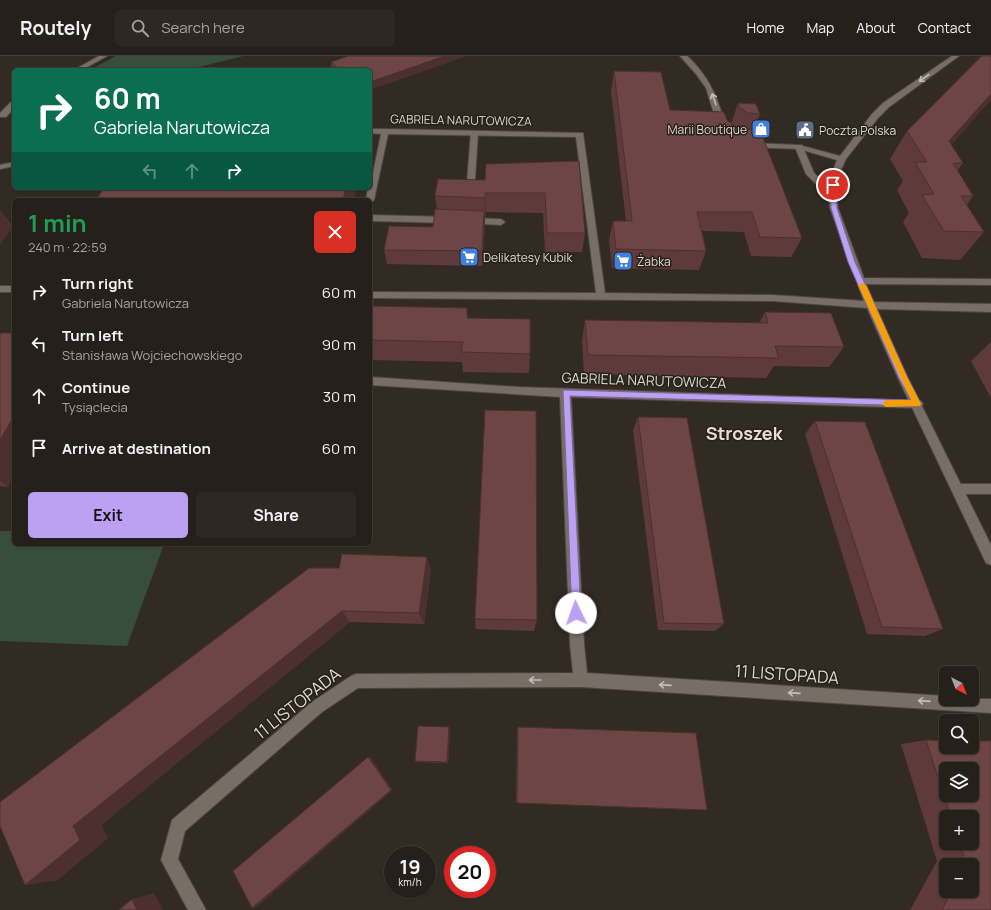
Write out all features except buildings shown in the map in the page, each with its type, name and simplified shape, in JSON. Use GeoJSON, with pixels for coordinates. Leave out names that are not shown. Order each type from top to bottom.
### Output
{"type":"FeatureCollection","features":[{"type":"Feature","properties":{"kind":"street"},"geometry":{"type":"LineString","coordinates":[[81,68],[104,56]]}},
{"type":"Feature","properties":{"kind":"street"},"geometry":{"type":"LineString","coordinates":[[683,56],[701,73],[711,90],[725,138]]}},
{"type":"Feature","properties":{"kind":"street"},"geometry":{"type":"LineString","coordinates":[[956,56],[886,105],[875,116],[842,158],[834,176],[832,195],[834,208],[860,281],[991,559]]}},
{"type":"Feature","properties":{"kind":"street"},"geometry":{"type":"LineString","coordinates":[[12,106],[3,115],[12,117]]}},
{"type":"Feature","properties":{"kind":"street","name":"GABRIELA NARUTOWICZA"},"geometry":{"type":"LineString","coordinates":[[372,131],[580,135],[601,297]]}},
{"type":"Feature","properties":{"kind":"street"},"geometry":{"type":"LineString","coordinates":[[370,198],[385,131]]}},
{"type":"Feature","properties":{"kind":"street"},"geometry":{"type":"LineString","coordinates":[[470,195],[474,133]]}},
{"type":"Feature","properties":{"kind":"street"},"geometry":{"type":"LineString","coordinates":[[742,145],[799,147],[842,158]]}},
{"type":"Feature","properties":{"kind":"street"},"geometry":{"type":"LineString","coordinates":[[799,147],[810,174],[832,195]]}},
{"type":"Feature","properties":{"kind":"street"},"geometry":{"type":"LineString","coordinates":[[0,167],[12,164]]}},
{"type":"Feature","properties":{"kind":"street"},"geometry":{"type":"LineString","coordinates":[[372,218],[501,222]]}},
{"type":"Feature","properties":{"kind":"street"},"geometry":{"type":"LineString","coordinates":[[860,281],[991,282]]}},
{"type":"Feature","properties":{"kind":"street"},"geometry":{"type":"LineString","coordinates":[[0,289],[12,289]]}},
{"type":"Feature","properties":{"kind":"street"},"geometry":{"type":"LineString","coordinates":[[372,295],[773,298],[871,305],[991,308]]}},
{"type":"Feature","properties":{"kind":"street","name":"GABRIELA NARUTOWICZA"},"geometry":{"type":"LineString","coordinates":[[372,381],[566,393],[917,404]]}},
{"type":"Feature","properties":{"kind":"street"},"geometry":{"type":"LineString","coordinates":[[566,393],[577,644],[581,680]]}},
{"type":"Feature","properties":{"kind":"street"},"geometry":{"type":"LineString","coordinates":[[958,489],[991,489]]}},
{"type":"Feature","properties":{"kind":"street","name":"11 LISTOPADA"},"geometry":{"type":"LineString","coordinates":[[196,910],[169,860],[178,826],[317,707],[356,682],[581,680],[991,706]]}},
{"type":"Feature","properties":{"kind":"green space"},"geometry":{"type":"Polygon","coordinates":[[[116,56],[243,56],[195,68],[94,68],[116,56]]]}},
{"type":"Feature","properties":{"kind":"green space"},"geometry":{"type":"Polygon","coordinates":[[[0,531],[12,531],[12,546],[163,546],[127,646],[0,641],[0,531]]]}},
{"type":"Feature","properties":{"kind":"slow traffic"},"geometry":{"type":"LineString","coordinates":[[862,285],[903,378],[917,404],[886,404]]}},
{"type":"Feature","properties":{"kind":"place","name":"Marii Boutique"},"geometry":{"type":"Point","coordinates":[761,129]}},
{"type":"Feature","properties":{"kind":"place","name":"Poczta Polska"},"geometry":{"type":"Point","coordinates":[805,130]}},
{"type":"Feature","properties":{"kind":"place","name":"Delikatesy Kubik"},"geometry":{"type":"Point","coordinates":[469,257]}},
{"type":"Feature","properties":{"kind":"place","name":"Żabka"},"geometry":{"type":"Point","coordinates":[623,261]}},
{"type":"Feature","properties":{"kind":"district","name":"Stroszek"},"geometry":{"type":"Point","coordinates":[744,433]}},
{"type":"Feature","properties":{"kind":"route"},"geometry":{"type":"LineString","coordinates":[[576,613],[566,393],[871,404],[917,404],[903,378],[852,262],[834,208],[832,195],[833,185]]}}]}
